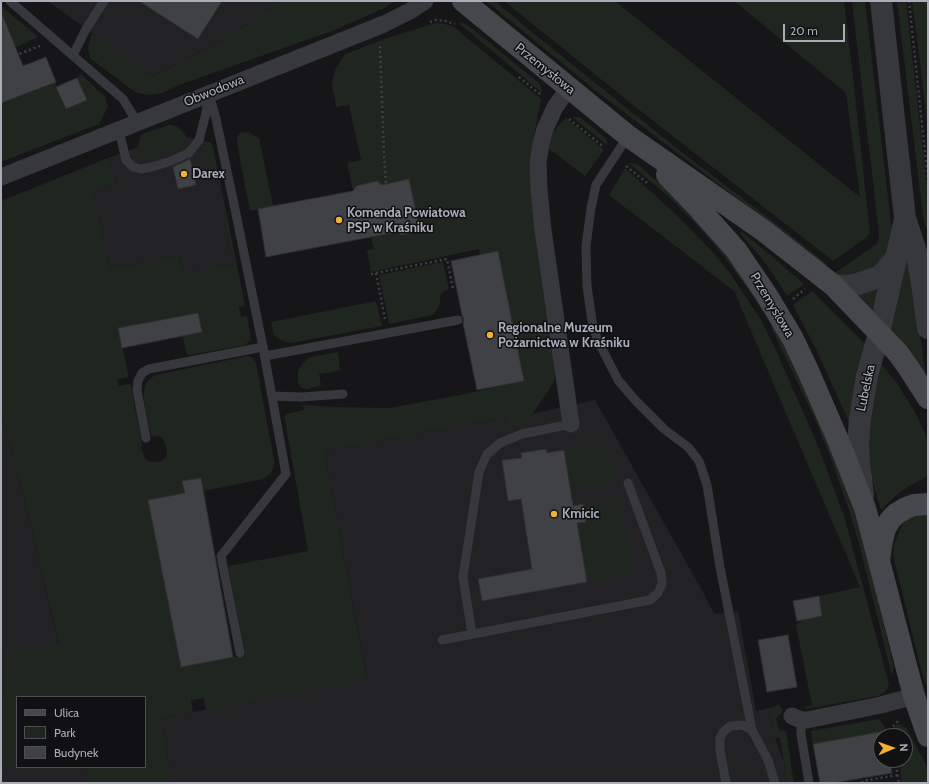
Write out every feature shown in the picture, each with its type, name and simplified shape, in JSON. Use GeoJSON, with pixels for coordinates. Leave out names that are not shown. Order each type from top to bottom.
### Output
{"type":"FeatureCollection","features":[{"type":"Feature","properties":{"kind":"main road","name":"Przemysłowa"},"geometry":{"type":"LineString","coordinates":[[463,1],[628,136],[764,231],[832,285],[898,353],[928,398]]}},
{"type":"Feature","properties":{"kind":"main road","name":"Przemysłowa"},"geometry":{"type":"LineString","coordinates":[[628,136],[722,233],[736,250],[766,294],[793,339],[809,373],[865,508]]}},
{"type":"Feature","properties":{"kind":"main road"},"geometry":{"type":"LineString","coordinates":[[879,561],[882,540],[890,520],[906,508],[914,505],[928,504]]}},
{"type":"Feature","properties":{"kind":"main road","name":"Lubelska"},"geometry":{"type":"LineString","coordinates":[[865,508],[879,561],[921,702]]}},
{"type":"Feature","properties":{"kind":"main road"},"geometry":{"type":"LineString","coordinates":[[921,702],[928,736]]}},
{"type":"Feature","properties":{"kind":"street","name":"Obwodowa"},"geometry":{"type":"LineString","coordinates":[[1,177],[384,24],[426,1]]}},
{"type":"Feature","properties":{"kind":"street","name":"Lubelska"},"geometry":{"type":"LineString","coordinates":[[881,1],[906,218],[917,255],[928,328]]}},
{"type":"Feature","properties":{"kind":"street"},"geometry":{"type":"LineString","coordinates":[[569,88],[555,107],[545,130],[538,163],[543,230],[571,424]]}},
{"type":"Feature","properties":{"kind":"street","name":"Lubelska"},"geometry":{"type":"LineString","coordinates":[[865,508],[858,444],[860,420],[867,376],[879,333],[906,218]]}},
{"type":"Feature","properties":{"kind":"street"},"geometry":{"type":"LineString","coordinates":[[832,285],[845,286],[873,280],[885,271],[896,258]]}},
{"type":"Feature","properties":{"kind":"street"},"geometry":{"type":"LineString","coordinates":[[796,718],[807,720],[880,705],[921,702]]}},
{"type":"Feature","properties":{"kind":"lane"},"geometry":{"type":"LineString","coordinates":[[11,1],[123,99],[137,122]]}},
{"type":"Feature","properties":{"kind":"lane"},"geometry":{"type":"LineString","coordinates":[[73,56],[86,29],[104,1]]}},
{"type":"Feature","properties":{"kind":"lane"},"geometry":{"type":"LineString","coordinates":[[119,130],[126,160],[133,167],[141,169],[171,161],[189,153],[199,140],[209,94]]}},
{"type":"Feature","properties":{"kind":"lane"},"geometry":{"type":"LineString","coordinates":[[209,94],[221,141],[265,356],[286,474],[221,556],[240,653]]}},
{"type":"Feature","properties":{"kind":"lane"},"geometry":{"type":"LineString","coordinates":[[628,136],[596,185],[590,215],[586,246],[587,286],[592,321],[597,340],[618,380],[664,429],[688,446],[699,461],[707,485],[720,567],[752,730],[768,760],[775,783]]}},
{"type":"Feature","properties":{"kind":"lane"},"geometry":{"type":"LineString","coordinates":[[265,356],[458,320]]}},
{"type":"Feature","properties":{"kind":"lane"},"geometry":{"type":"LineString","coordinates":[[146,438],[137,390],[138,381],[142,373],[149,369],[263,347]]}},
{"type":"Feature","properties":{"kind":"lane"},"geometry":{"type":"LineString","coordinates":[[272,396],[302,397],[343,394]]}},
{"type":"Feature","properties":{"kind":"lane"},"geometry":{"type":"LineString","coordinates":[[472,634],[464,577],[479,472],[487,454],[500,443],[522,434],[571,424]]}},
{"type":"Feature","properties":{"kind":"lane"},"geometry":{"type":"LineString","coordinates":[[442,640],[650,600],[658,593],[662,584],[660,573],[628,483]]}},
{"type":"Feature","properties":{"kind":"lane"},"geometry":{"type":"LineString","coordinates":[[796,718],[801,734],[809,783]]}},
{"type":"Feature","properties":{"kind":"lane"},"geometry":{"type":"LineString","coordinates":[[726,783],[720,750],[720,738],[731,726],[742,725],[752,730]]}},
{"type":"Feature","properties":{"kind":"path"},"geometry":{"type":"LineString","coordinates":[[908,1],[928,182]]}},
{"type":"Feature","properties":{"kind":"path"},"geometry":{"type":"LineString","coordinates":[[429,22],[445,20],[454,23],[459,27]]}},
{"type":"Feature","properties":{"kind":"path"},"geometry":{"type":"LineString","coordinates":[[1,61],[55,40]]}},
{"type":"Feature","properties":{"kind":"path"},"geometry":{"type":"LineString","coordinates":[[380,44],[386,184]]}},
{"type":"Feature","properties":{"kind":"path"},"geometry":{"type":"LineString","coordinates":[[515,74],[652,187]]}},
{"type":"Feature","properties":{"kind":"path"},"geometry":{"type":"LineString","coordinates":[[371,274],[447,259],[453,289]]}},
{"type":"Feature","properties":{"kind":"path"},"geometry":{"type":"LineString","coordinates":[[376,273],[388,333]]}},
{"type":"Feature","properties":{"kind":"path"},"geometry":{"type":"LineString","coordinates":[[791,301],[808,287]]}},
{"type":"Feature","properties":{"kind":"path"},"geometry":{"type":"LineString","coordinates":[[892,728],[897,721],[905,719]]}},
{"type":"Feature","properties":{"kind":"path"},"geometry":{"type":"LineString","coordinates":[[897,768],[899,783]]}},
{"type":"Feature","properties":{"kind":"path"},"geometry":{"type":"LineString","coordinates":[[862,783],[863,781],[898,775]]}},
{"type":"Feature","properties":{"kind":"shaded area"},"geometry":{"type":"Polygon","coordinates":[[[48,1],[282,1],[229,37],[151,77],[48,1]]]}},
{"type":"Feature","properties":{"kind":"shaded area"},"geometry":{"type":"Polygon","coordinates":[[[186,137],[212,143],[227,216],[224,217],[233,264],[183,273],[179,256],[109,269],[96,204],[92,192],[118,182],[108,158],[138,147],[141,154],[146,158],[153,158],[184,142],[186,137]]]}},
{"type":"Feature","properties":{"kind":"shaded area"},"geometry":{"type":"Polygon","coordinates":[[[595,400],[714,614],[738,611],[756,711],[769,708],[775,738],[784,762],[787,783],[172,783],[161,718],[367,679],[324,451],[506,417],[526,415],[595,400]]]}},
{"type":"Feature","properties":{"kind":"shaded area"},"geometry":{"type":"Polygon","coordinates":[[[1,411],[25,501],[71,696],[16,696],[16,768],[86,768],[89,783],[1,783],[1,411]]]}},
{"type":"Feature","properties":{"kind":"green space"},"geometry":{"type":"Polygon","coordinates":[[[282,1],[394,1],[385,8],[332,31],[179,85],[162,93],[148,95],[135,92],[90,58],[88,48],[92,33],[151,77],[229,37],[282,1]]]}},
{"type":"Feature","properties":{"kind":"green space"},"geometry":{"type":"Polygon","coordinates":[[[486,1],[495,1],[684,154],[828,265],[823,267],[785,235],[595,90],[486,1]]]}},
{"type":"Feature","properties":{"kind":"green space"},"geometry":{"type":"Polygon","coordinates":[[[504,1],[615,1],[860,197],[846,93],[734,1],[844,1],[870,233],[866,238],[833,261],[633,105],[504,1]]]}},
{"type":"Feature","properties":{"kind":"green space"},"geometry":{"type":"Polygon","coordinates":[[[852,1],[865,1],[891,233],[887,252],[882,259],[869,270],[861,273],[840,275],[835,273],[878,243],[879,234],[852,1]]]}},
{"type":"Feature","properties":{"kind":"green space"},"geometry":{"type":"Polygon","coordinates":[[[897,1],[906,1],[928,196],[928,232],[923,216],[897,1]]]}},
{"type":"Feature","properties":{"kind":"green space"},"geometry":{"type":"Polygon","coordinates":[[[912,1],[928,1],[928,129],[915,23],[912,1]]]}},
{"type":"Feature","properties":{"kind":"green space"},"geometry":{"type":"Polygon","coordinates":[[[1,6],[38,37],[15,48],[3,18],[1,19],[1,6]]]}},
{"type":"Feature","properties":{"kind":"green space"},"geometry":{"type":"Polygon","coordinates":[[[459,22],[474,30],[539,83],[542,91],[541,92],[459,22]]]}},
{"type":"Feature","properties":{"kind":"green space"},"geometry":{"type":"Polygon","coordinates":[[[436,23],[454,27],[541,99],[531,157],[555,379],[528,420],[518,428],[509,432],[506,417],[324,451],[367,680],[206,710],[204,698],[191,700],[193,712],[161,718],[172,783],[89,783],[86,768],[146,768],[146,696],[16,696],[16,763],[1,766],[1,709],[7,652],[59,644],[25,501],[1,411],[1,201],[108,158],[118,182],[92,192],[96,204],[109,269],[179,256],[183,273],[233,264],[224,216],[227,216],[245,306],[239,307],[241,317],[247,316],[251,340],[245,345],[187,355],[183,336],[202,332],[197,313],[119,328],[128,377],[117,379],[119,386],[129,384],[131,386],[142,444],[141,449],[146,460],[151,462],[161,461],[166,457],[167,451],[164,440],[161,437],[151,436],[144,401],[145,385],[150,379],[155,375],[248,356],[253,358],[256,363],[274,460],[274,467],[270,474],[264,479],[203,491],[200,478],[183,481],[185,493],[148,500],[181,667],[245,655],[228,566],[308,551],[285,420],[286,414],[304,410],[303,405],[389,408],[524,381],[498,251],[480,255],[479,249],[371,272],[367,250],[374,249],[371,236],[397,232],[420,231],[409,179],[382,185],[377,181],[356,186],[353,191],[347,163],[361,160],[349,105],[336,107],[332,83],[335,70],[345,54],[384,39],[436,23]]]}},
{"type":"Feature","properties":{"kind":"green space"},"geometry":{"type":"Polygon","coordinates":[[[81,74],[105,97],[108,107],[99,124],[1,162],[1,103],[56,82],[56,87],[66,109],[87,100],[77,78],[81,74]]]}},
{"type":"Feature","properties":{"kind":"green space"},"geometry":{"type":"Polygon","coordinates":[[[572,117],[581,118],[604,137],[607,141],[607,145],[572,117]]]}},
{"type":"Feature","properties":{"kind":"green space"},"geometry":{"type":"Polygon","coordinates":[[[566,118],[604,150],[585,176],[548,148],[553,132],[566,118]]]}},
{"type":"Feature","properties":{"kind":"green space"},"geometry":{"type":"Polygon","coordinates":[[[169,125],[178,127],[186,137],[179,148],[173,152],[153,158],[146,158],[141,154],[138,147],[142,134],[169,125]]]}},
{"type":"Feature","properties":{"kind":"green space"},"geometry":{"type":"Polygon","coordinates":[[[245,132],[259,138],[273,206],[250,211],[237,143],[237,138],[240,133],[245,132]]]}},
{"type":"Feature","properties":{"kind":"green space"},"geometry":{"type":"Polygon","coordinates":[[[209,142],[212,143],[219,180],[212,182],[204,149],[205,145],[209,142]]]}},
{"type":"Feature","properties":{"kind":"green space"},"geometry":{"type":"Polygon","coordinates":[[[629,163],[637,164],[671,193],[719,242],[768,310],[764,313],[725,258],[696,224],[671,199],[629,163]]]}},
{"type":"Feature","properties":{"kind":"green space"},"geometry":{"type":"Polygon","coordinates":[[[625,168],[669,208],[710,249],[729,272],[761,320],[773,344],[819,448],[844,516],[889,684],[885,692],[878,696],[806,709],[805,707],[812,705],[796,625],[803,620],[822,616],[819,596],[860,587],[734,291],[609,195],[625,168]]]}},
{"type":"Feature","properties":{"kind":"green space"},"geometry":{"type":"Polygon","coordinates":[[[740,231],[804,284],[787,296],[771,271],[741,235],[740,231]]]}},
{"type":"Feature","properties":{"kind":"green space"},"geometry":{"type":"Polygon","coordinates":[[[907,253],[909,254],[926,378],[888,333],[907,253]]]}},
{"type":"Feature","properties":{"kind":"green space"},"geometry":{"type":"Polygon","coordinates":[[[443,262],[449,289],[441,294],[439,307],[436,311],[432,315],[389,324],[379,275],[443,262]]]}},
{"type":"Feature","properties":{"kind":"green space"},"geometry":{"type":"Polygon","coordinates":[[[882,283],[875,321],[850,293],[882,283]]]}},
{"type":"Feature","properties":{"kind":"green space"},"geometry":{"type":"Polygon","coordinates":[[[812,291],[865,344],[850,424],[816,349],[793,305],[812,291]]]}},
{"type":"Feature","properties":{"kind":"green space"},"geometry":{"type":"Polygon","coordinates":[[[376,301],[382,326],[291,343],[280,340],[275,336],[273,331],[271,322],[376,301]]]}},
{"type":"Feature","properties":{"kind":"green space"},"geometry":{"type":"Polygon","coordinates":[[[776,323],[793,357],[852,503],[864,541],[893,664],[892,676],[860,547],[850,513],[830,456],[814,417],[771,327],[776,323]]]}},
{"type":"Feature","properties":{"kind":"green space"},"geometry":{"type":"Polygon","coordinates":[[[338,352],[340,371],[319,374],[321,385],[308,389],[300,387],[298,382],[298,371],[307,359],[338,352]]]}},
{"type":"Feature","properties":{"kind":"green space"},"geometry":{"type":"Polygon","coordinates":[[[881,365],[898,385],[915,412],[928,440],[928,476],[907,487],[881,510],[869,470],[866,437],[879,366],[881,365]]]}},
{"type":"Feature","properties":{"kind":"green space"},"geometry":{"type":"Polygon","coordinates":[[[597,443],[603,446],[610,453],[615,481],[571,490],[564,450],[597,443]]]}},
{"type":"Feature","properties":{"kind":"green space"},"geometry":{"type":"Polygon","coordinates":[[[618,498],[632,558],[632,567],[627,573],[587,582],[577,523],[586,522],[583,504],[618,498]]]}},
{"type":"Feature","properties":{"kind":"green space"},"geometry":{"type":"Polygon","coordinates":[[[928,513],[928,689],[921,670],[893,555],[894,545],[902,525],[908,519],[916,515],[928,513]]]}},
{"type":"Feature","properties":{"kind":"green space"},"geometry":{"type":"Polygon","coordinates":[[[779,705],[783,710],[776,718],[779,730],[786,731],[794,783],[787,783],[780,738],[775,738],[769,708],[779,705]]]}},
{"type":"Feature","properties":{"kind":"green space"},"geometry":{"type":"Polygon","coordinates":[[[879,719],[886,728],[873,728],[873,733],[813,744],[811,731],[879,719]]]}},
{"type":"Feature","properties":{"kind":"green space"},"geometry":{"type":"Polygon","coordinates":[[[897,724],[906,728],[895,728],[897,724]]]}},
{"type":"Feature","properties":{"kind":"green space"},"geometry":{"type":"Polygon","coordinates":[[[913,740],[928,768],[928,783],[902,783],[900,768],[913,768],[913,740]]]}},
{"type":"Feature","properties":{"kind":"building"},"geometry":{"type":"Polygon","coordinates":[[[139,1],[222,1],[198,39],[139,1]]]}},
{"type":"Feature","properties":{"kind":"building"},"geometry":{"type":"Polygon","coordinates":[[[2,14],[23,66],[46,57],[56,82],[1,103],[2,14]]]}},
{"type":"Feature","properties":{"kind":"building"},"geometry":{"type":"Polygon","coordinates":[[[77,78],[87,100],[66,109],[56,87],[77,78]]]}},
{"type":"Feature","properties":{"kind":"building","name":"Darex"},"geometry":{"type":"Polygon","coordinates":[[[190,159],[196,185],[178,189],[173,167],[190,159]]]}},
{"type":"Feature","properties":{"kind":"building","name":"Komenda Powiatowa PSP w Kraśniku"},"geometry":{"type":"Polygon","coordinates":[[[409,179],[420,231],[401,235],[397,232],[266,257],[258,209],[353,191],[356,186],[377,181],[382,185],[409,179]]]}},
{"type":"Feature","properties":{"kind":"building","name":"Regionalne Muzeum Pożarnictwa w Kraśniku"},"geometry":{"type":"Polygon","coordinates":[[[498,251],[524,381],[477,390],[463,323],[464,319],[451,261],[498,251]]]}},
{"type":"Feature","properties":{"kind":"building"},"geometry":{"type":"Polygon","coordinates":[[[198,313],[202,332],[122,348],[118,328],[198,313]]]}},
{"type":"Feature","properties":{"kind":"building","name":"Kmicic"},"geometry":{"type":"Polygon","coordinates":[[[546,449],[547,453],[564,450],[573,506],[583,504],[586,522],[577,523],[587,582],[482,601],[478,579],[532,569],[521,499],[508,501],[502,460],[522,458],[521,453],[546,449]]]}},
{"type":"Feature","properties":{"kind":"building"},"geometry":{"type":"Polygon","coordinates":[[[201,478],[233,657],[181,667],[148,500],[185,493],[182,481],[201,478]]]}},
{"type":"Feature","properties":{"kind":"building"},"geometry":{"type":"Polygon","coordinates":[[[819,596],[822,616],[797,621],[793,601],[819,596]]]}},
{"type":"Feature","properties":{"kind":"building"},"geometry":{"type":"Polygon","coordinates":[[[788,635],[797,687],[767,692],[758,640],[788,635]]]}},
{"type":"Feature","properties":{"kind":"building"},"geometry":{"type":"Polygon","coordinates":[[[873,733],[873,768],[891,768],[892,773],[833,783],[820,783],[813,744],[873,733]]]}},
{"type":"Feature","properties":{"kind":"place","name":"Darex"},"geometry":{"type":"Point","coordinates":[184,174]}},
{"type":"Feature","properties":{"kind":"place","name":"Komenda Powiatowa PSP w Kraśniku"},"geometry":{"type":"Point","coordinates":[339,220]}},
{"type":"Feature","properties":{"kind":"place","name":"Regionalne Muzeum Pożarnictwa w Kraśniku"},"geometry":{"type":"Point","coordinates":[490,335]}},
{"type":"Feature","properties":{"kind":"place","name":"Kmicic"},"geometry":{"type":"Point","coordinates":[554,514]}}]}
